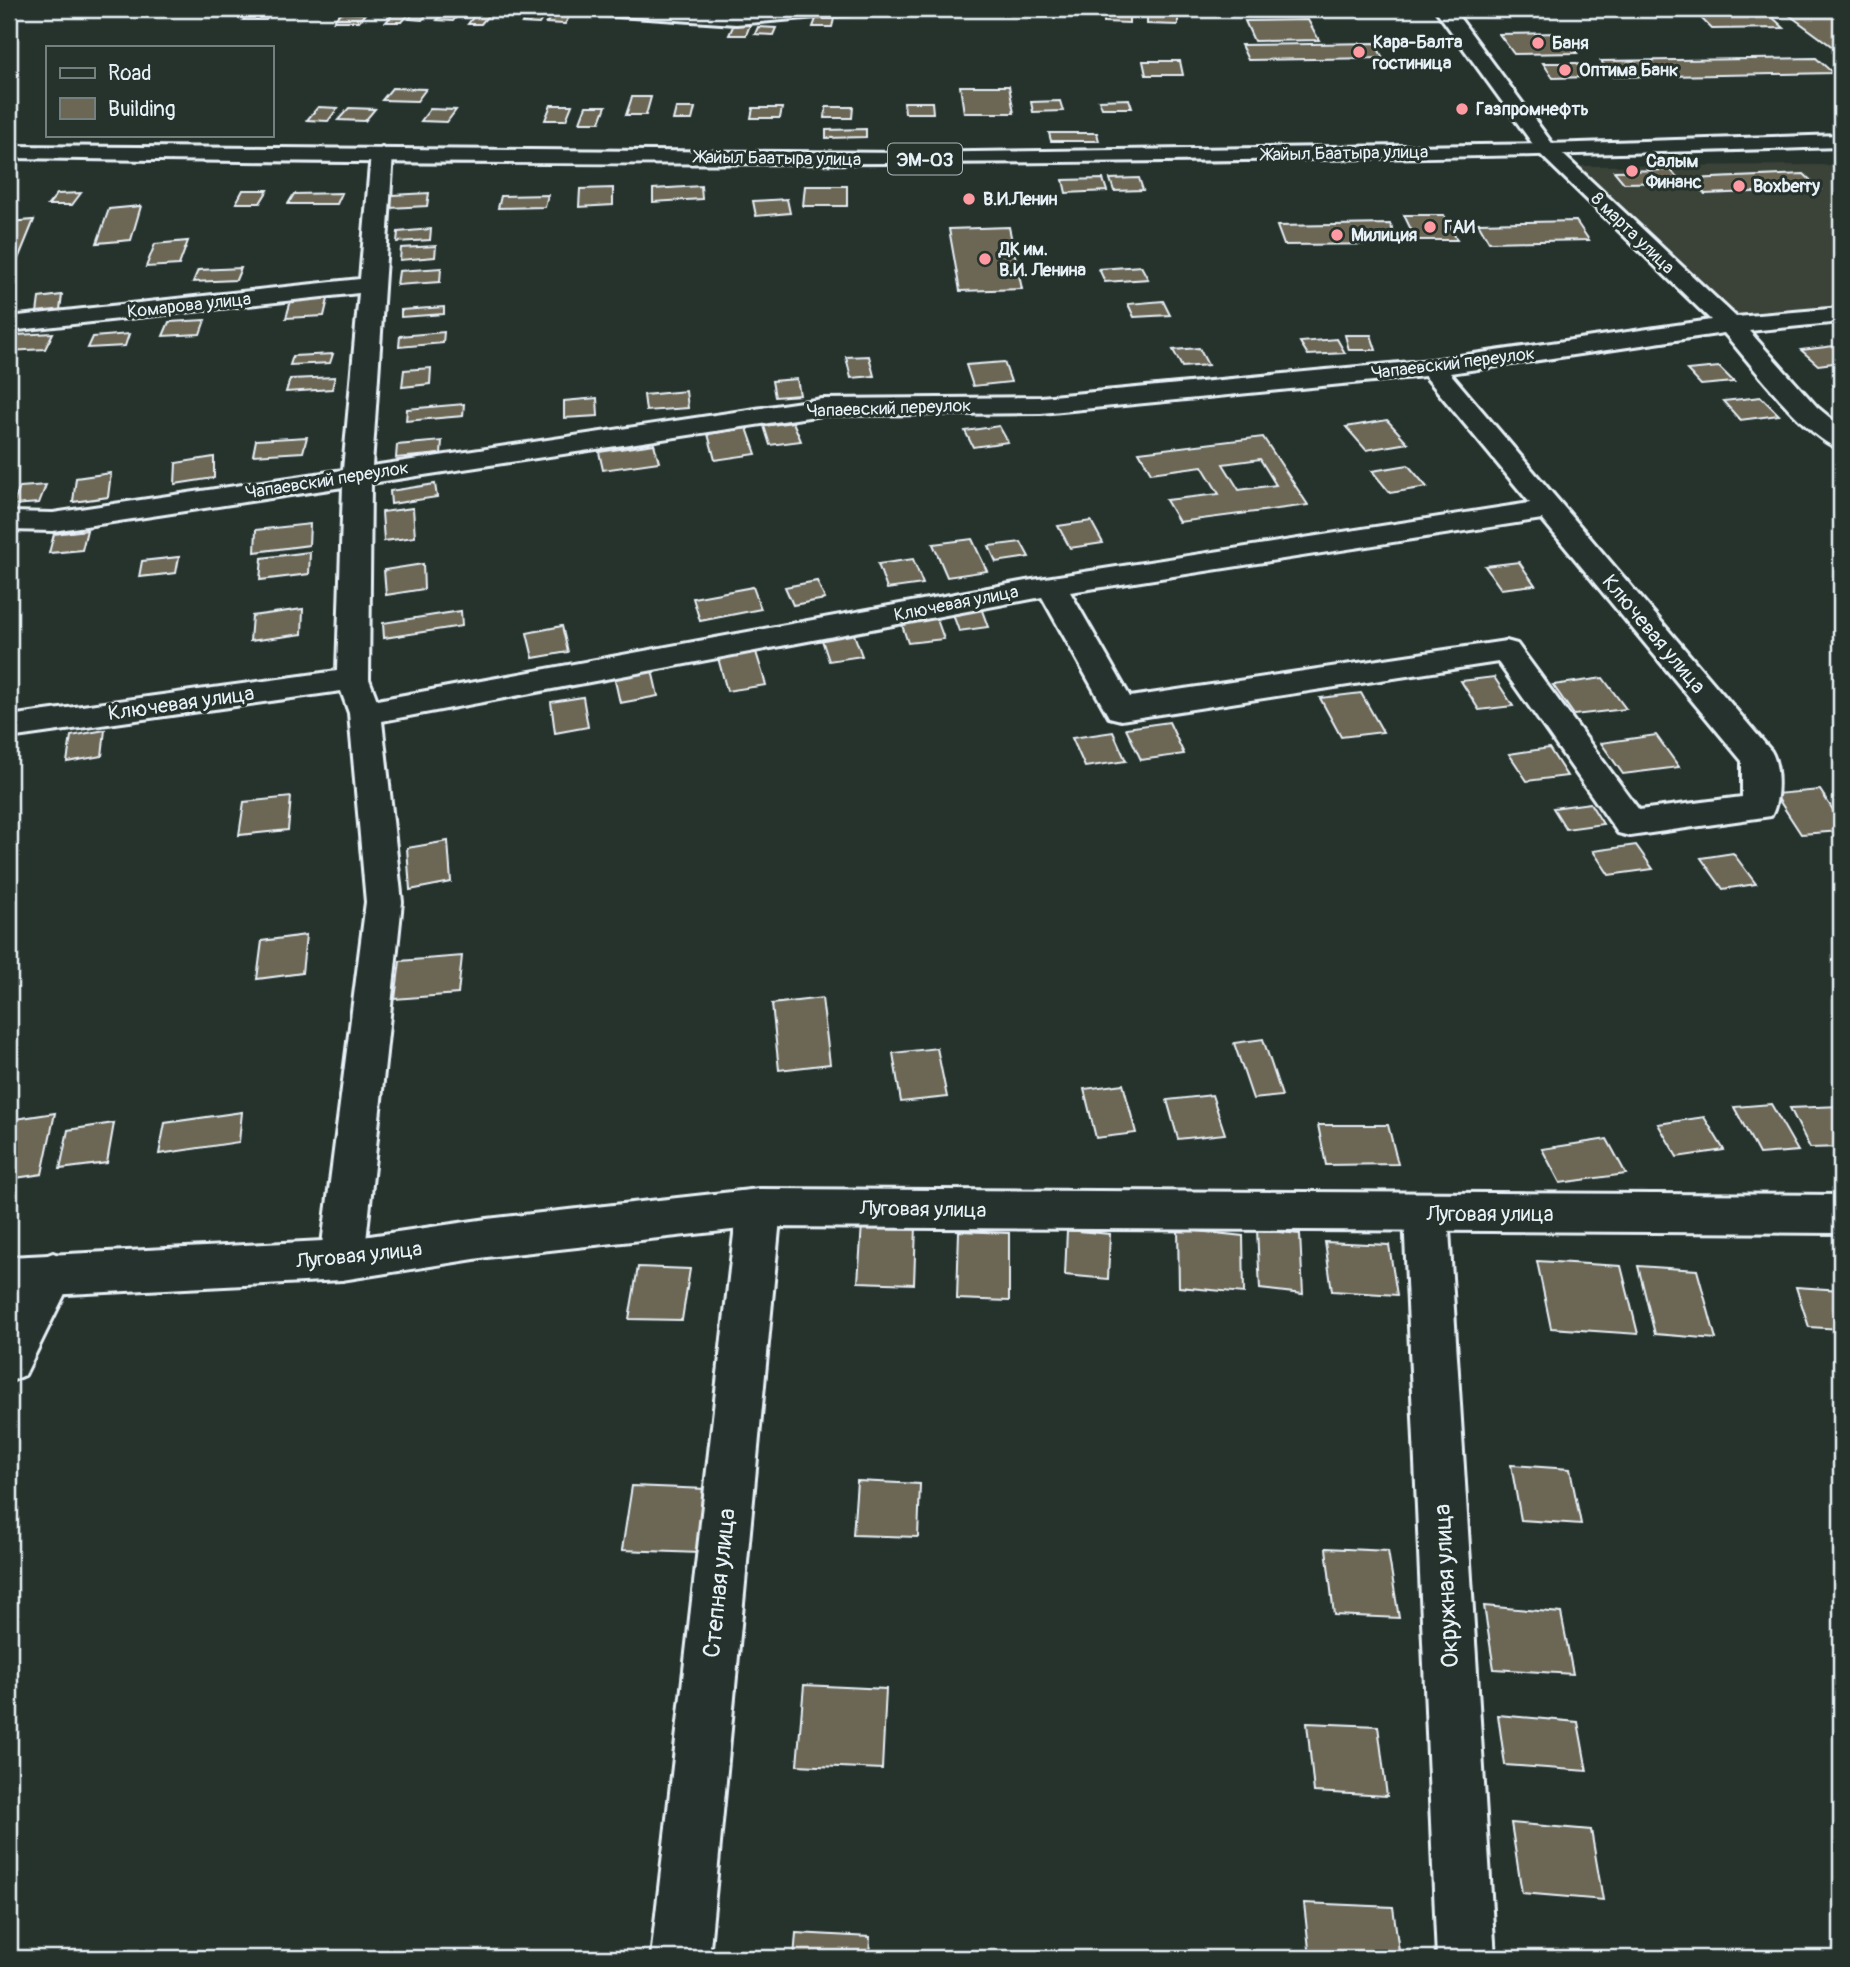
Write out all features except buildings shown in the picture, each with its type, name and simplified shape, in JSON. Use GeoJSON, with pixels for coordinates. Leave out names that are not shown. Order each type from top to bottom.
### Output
{"type":"FeatureCollection","features":[{"type":"Feature","properties":{"kind":"main road"},"geometry":{"type":"LineString","coordinates":[[588,9],[736,18],[852,9]]}},
{"type":"Feature","properties":{"kind":"main road","name":"8 марта улица"},"geometry":{"type":"LineString","coordinates":[[1444,9],[1547,150],[1730,325],[1808,413],[1841,441]]}},
{"type":"Feature","properties":{"kind":"main road","name":"Жайыл Баатыра улица"},"geometry":{"type":"LineString","coordinates":[[9,152],[904,159],[1547,150],[1841,141]]}},
{"type":"Feature","properties":{"kind":"main road"},"geometry":{"type":"LineString","coordinates":[[342,1260],[384,902],[365,713],[353,679],[357,475],[382,154]]}},
{"type":"Feature","properties":{"kind":"main road","name":"Комарова улица"},"geometry":{"type":"LineString","coordinates":[[9,324],[370,285]]}},
{"type":"Feature","properties":{"kind":"main road","name":"Чапаевский переулок"},"geometry":{"type":"LineString","coordinates":[[9,521],[53,522],[822,407],[1041,405],[1432,368],[1730,325],[1841,315]]}},
{"type":"Feature","properties":{"kind":"main road","name":"Ключевая улица"},"geometry":{"type":"LineString","coordinates":[[1051,586],[1121,709],[1506,651],[1630,824],[1759,807],[1759,759],[1432,368]]}},
{"type":"Feature","properties":{"kind":"main road","name":"Ключевая улица"},"geometry":{"type":"LineString","coordinates":[[365,713],[1051,586],[1549,509]]}},
{"type":"Feature","properties":{"kind":"main road","name":"Ключевая улица"},"geometry":{"type":"LineString","coordinates":[[9,727],[353,679]]}},
{"type":"Feature","properties":{"kind":"main road","name":"Луговая улица"},"geometry":{"type":"LineString","coordinates":[[9,1277],[342,1260],[487,1238],[759,1208],[1426,1214],[1841,1214]]}},
{"type":"Feature","properties":{"kind":"main road","name":"Степная улица"},"geometry":{"type":"LineString","coordinates":[[680,1958],[759,1208]]}},
{"type":"Feature","properties":{"kind":"main road","name":"Окружная улица"},"geometry":{"type":"LineString","coordinates":[[1426,1214],[1465,1958]]}},
{"type":"Feature","properties":{"kind":"main road"},"geometry":{"type":"LineString","coordinates":[[9,1360],[53,1273]]}},
{"type":"Feature","properties":{"kind":"shaded area"},"geometry":{"type":"Polygon","coordinates":[[[1841,165],[1841,307],[1731,317],[1577,166],[1841,165]]]}},
{"type":"Feature","properties":{"kind":"place","name":"Баня"},"geometry":{"type":"Point","coordinates":[1538,43]}},
{"type":"Feature","properties":{"kind":"place","name":"Кара-Балта гостиница"},"geometry":{"type":"Point","coordinates":[1359,52]}},
{"type":"Feature","properties":{"kind":"place","name":"Оптима Банк"},"geometry":{"type":"Point","coordinates":[1565,70]}},
{"type":"Feature","properties":{"kind":"place","name":"Газпромнефть"},"geometry":{"type":"Point","coordinates":[1462,109]}},
{"type":"Feature","properties":{"kind":"place","name":"Салым Финанс"},"geometry":{"type":"Point","coordinates":[1632,171]}},
{"type":"Feature","properties":{"kind":"place","name":"Boxberry"},"geometry":{"type":"Point","coordinates":[1739,186]}},
{"type":"Feature","properties":{"kind":"place","name":"В.И.Ленин"},"geometry":{"type":"Point","coordinates":[969,199]}},
{"type":"Feature","properties":{"kind":"place","name":"ГАИ"},"geometry":{"type":"Point","coordinates":[1430,227]}},
{"type":"Feature","properties":{"kind":"place","name":"Милиция"},"geometry":{"type":"Point","coordinates":[1337,235]}},
{"type":"Feature","properties":{"kind":"place","name":"ДК им. В.И. Ленина"},"geometry":{"type":"Point","coordinates":[985,259]}}]}
